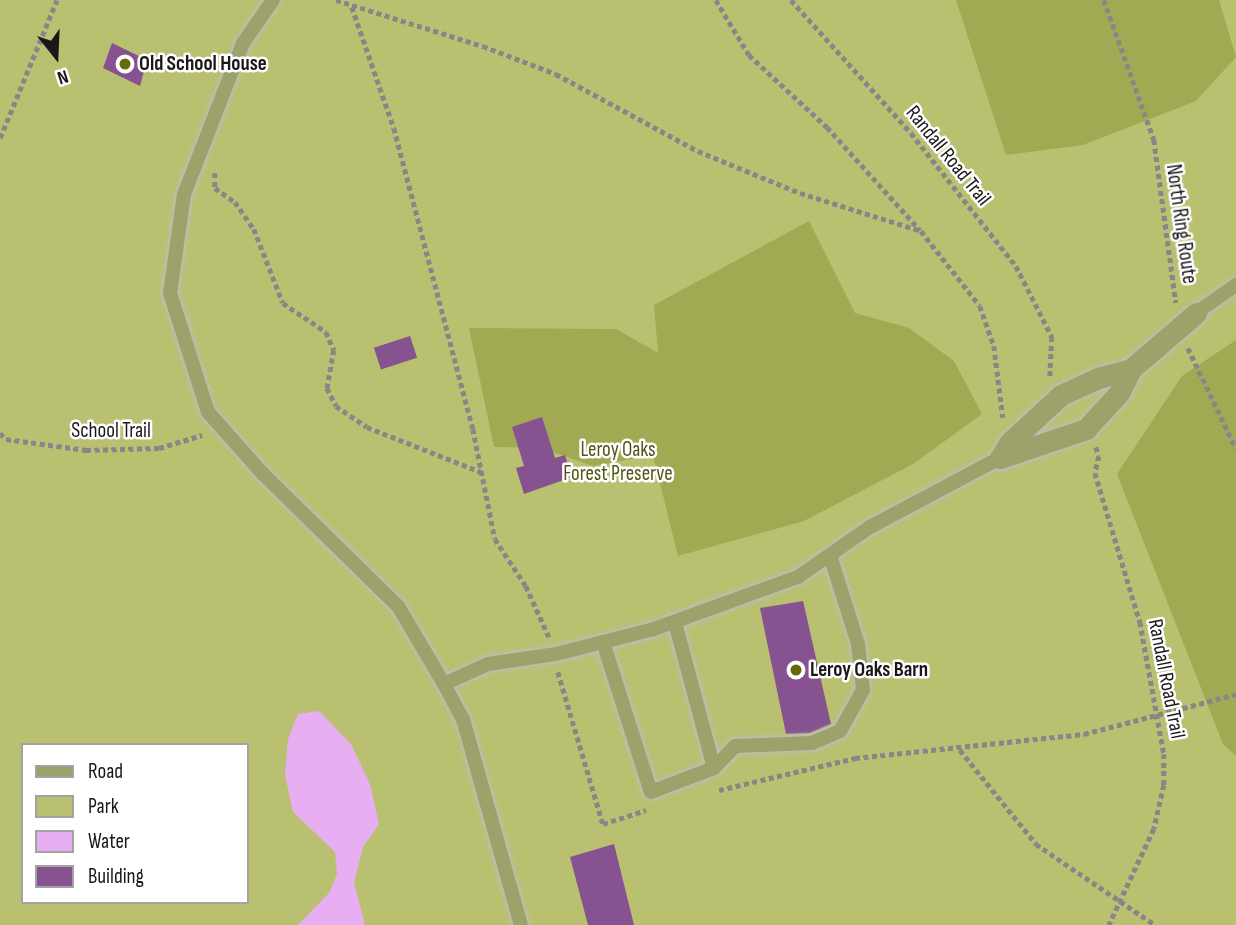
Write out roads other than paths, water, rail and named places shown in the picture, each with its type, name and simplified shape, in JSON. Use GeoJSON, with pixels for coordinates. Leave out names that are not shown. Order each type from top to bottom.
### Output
{"type":"FeatureCollection","features":[{"type":"Feature","properties":{"kind":"street"},"geometry":{"type":"LineString","coordinates":[[1005,450],[1086,429],[1119,393],[1131,369],[1196,313]]}},
{"type":"Feature","properties":{"kind":"street"},"geometry":{"type":"LineString","coordinates":[[1005,450],[1061,396],[1098,378],[1131,369]]}},
{"type":"Feature","properties":{"kind":"lane"},"geometry":{"type":"LineString","coordinates":[[272,0],[243,43],[184,194],[170,293],[208,411],[343,557],[398,606],[444,684],[463,719],[521,925]]}},
{"type":"Feature","properties":{"kind":"lane"},"geometry":{"type":"LineString","coordinates":[[1196,313],[1236,285]]}},
{"type":"Feature","properties":{"kind":"lane"},"geometry":{"type":"LineString","coordinates":[[444,684],[488,664],[556,654],[675,622],[798,577],[870,527],[1005,450]]}},
{"type":"Feature","properties":{"kind":"lane"},"geometry":{"type":"LineString","coordinates":[[603,642],[651,792],[714,768],[735,746],[812,743],[839,731],[863,690],[858,644],[830,555]]}},
{"type":"Feature","properties":{"kind":"lane"},"geometry":{"type":"LineString","coordinates":[[675,622],[714,768]]}},
{"type":"Feature","properties":{"kind":"water"},"geometry":{"type":"Polygon","coordinates":[[[319,711],[351,744],[370,784],[379,824],[363,847],[354,883],[365,925],[298,925],[329,893],[337,874],[335,852],[293,812],[285,775],[288,739],[298,714],[319,711]]]}},
{"type":"Feature","properties":{"kind":"place","name":"Old School House"},"geometry":{"type":"Point","coordinates":[125,64]}},
{"type":"Feature","properties":{"kind":"place","name":"Leroy Oaks Barn"},"geometry":{"type":"Point","coordinates":[796,670]}},
{"type":"Feature","properties":{"kind":"park label","name":"Leroy Oaks Forest Preserve"},"geometry":{"type":"Point","coordinates":[618,462]}}]}
